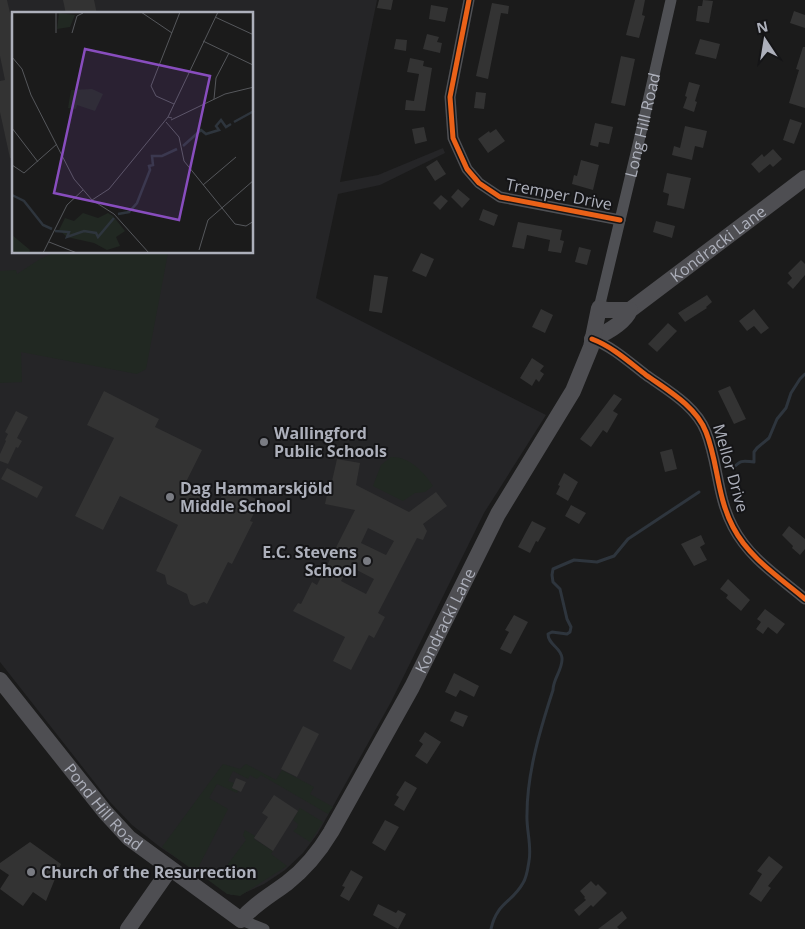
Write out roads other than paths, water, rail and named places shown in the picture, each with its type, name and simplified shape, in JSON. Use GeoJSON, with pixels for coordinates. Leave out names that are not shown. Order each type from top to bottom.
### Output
{"type":"FeatureCollection","features":[{"type":"Feature","properties":{"kind":"main road","name":"Kondracki Lane"},"geometry":{"type":"LineString","coordinates":[[240,920],[302,870],[316,855],[331,832],[412,687],[498,514],[573,391],[585,364],[592,339],[610,330],[626,317],[630,310],[805,178]]}},
{"type":"Feature","properties":{"kind":"main road"},"geometry":{"type":"LineString","coordinates":[[599,308],[630,310]]}},
{"type":"Feature","properties":{"kind":"main road","name":"Long Hill Road"},"geometry":{"type":"LineString","coordinates":[[592,339],[599,308]]}},
{"type":"Feature","properties":{"kind":"main road","name":"Pond Hill Road"},"geometry":{"type":"LineString","coordinates":[[0,680],[129,838],[240,920]]}},
{"type":"Feature","properties":{"kind":"main road"},"geometry":{"type":"LineString","coordinates":[[128,929],[170,869]]}},
{"type":"Feature","properties":{"kind":"street","name":"Tremper Drive"},"geometry":{"type":"LineString","coordinates":[[469,0],[450,97],[453,138],[467,169],[479,183],[500,197],[620,220]]}},
{"type":"Feature","properties":{"kind":"street","name":"Long Hill Road"},"geometry":{"type":"LineString","coordinates":[[599,308],[671,0]]}},
{"type":"Feature","properties":{"kind":"street","name":"Mellor Drive"},"geometry":{"type":"LineString","coordinates":[[592,339],[613,349],[682,402],[698,417],[707,435],[724,505],[736,533],[761,562],[805,599]]}},
{"type":"Feature","properties":{"kind":"street"},"geometry":{"type":"LineString","coordinates":[[240,920],[264,929]]}},
{"type":"Feature","properties":{"kind":"waterway"},"geometry":{"type":"LineString","coordinates":[[733,468],[743,461],[754,462],[754,452],[769,438],[777,419],[786,408],[791,393],[805,374]]}},
{"type":"Feature","properties":{"kind":"waterway"},"geometry":{"type":"LineString","coordinates":[[491,929],[497,913],[519,890],[528,869],[530,855],[527,820],[529,783],[543,720],[562,662],[561,654],[550,641],[548,634],[552,632],[567,634],[570,632],[571,627],[567,619],[560,589],[553,582],[553,569],[574,560],[597,562],[614,556],[628,539],[699,492]]}},
{"type":"Feature","properties":{"kind":"place","name":"Wallingford Public Schools"},"geometry":{"type":"Point","coordinates":[264,442]}},
{"type":"Feature","properties":{"kind":"place","name":"Dag Hammarskjöld Middle School"},"geometry":{"type":"Point","coordinates":[170,497]}},
{"type":"Feature","properties":{"kind":"place","name":"E.C. Stevens School"},"geometry":{"type":"Point","coordinates":[367,561]}},
{"type":"Feature","properties":{"kind":"place","name":"Church of the Resurrection"},"geometry":{"type":"Point","coordinates":[31,872]}}]}
